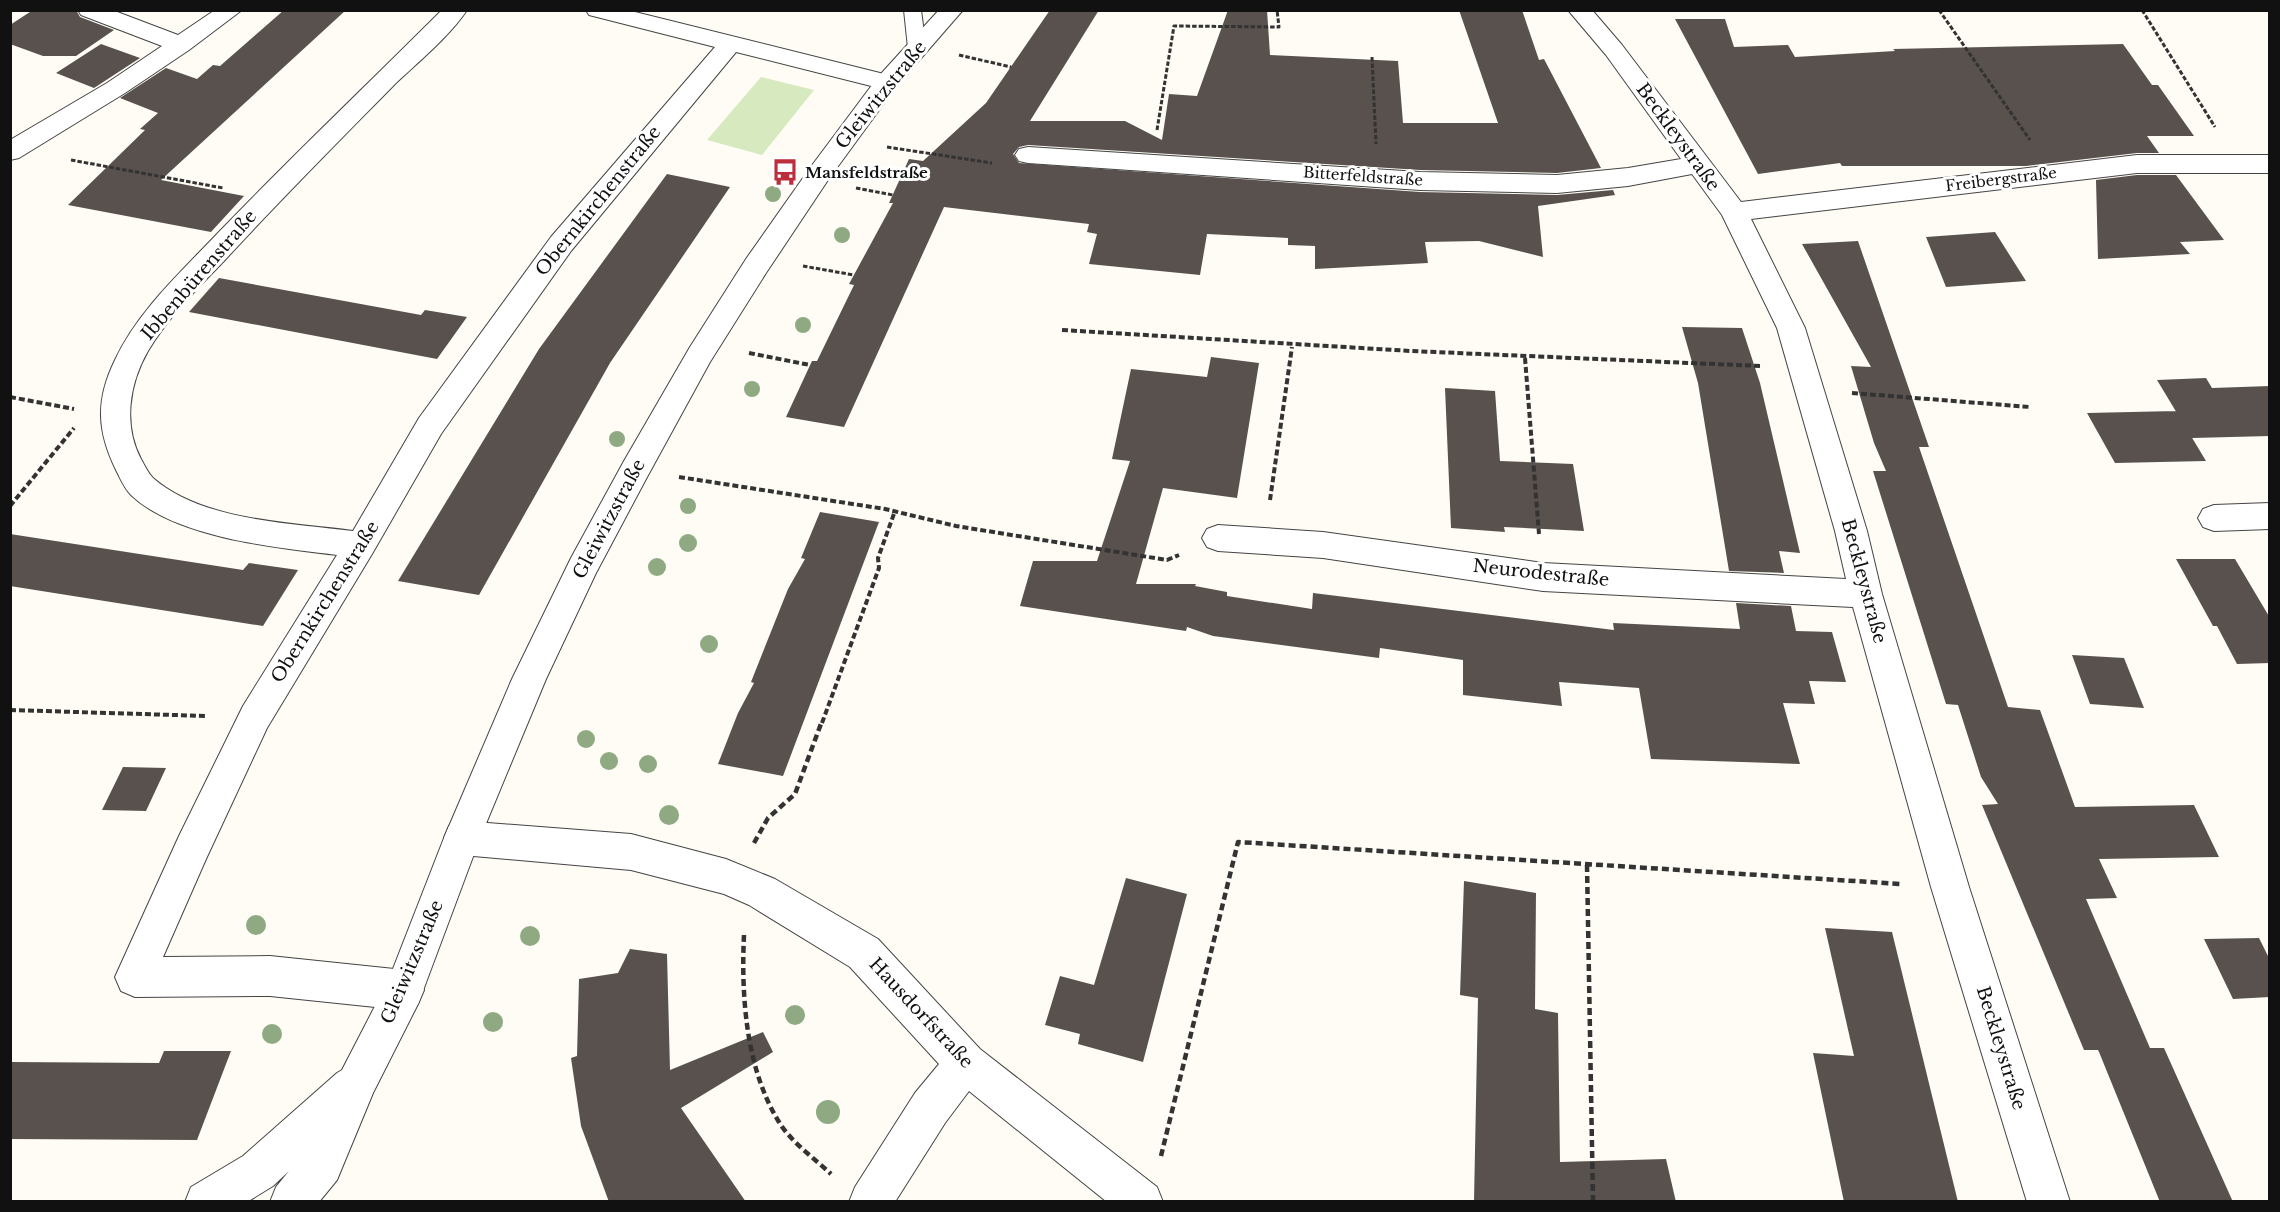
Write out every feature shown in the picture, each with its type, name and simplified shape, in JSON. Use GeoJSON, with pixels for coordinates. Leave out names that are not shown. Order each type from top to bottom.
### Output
{"type":"FeatureCollection","features":[{"type":"Feature","properties":{"kind":"street"},"geometry":{"type":"LineString","coordinates":[[89,10],[182,45]]}},
{"type":"Feature","properties":{"kind":"street"},"geometry":{"type":"LineString","coordinates":[[13,150],[106,94],[231,10]]}},
{"type":"Feature","properties":{"kind":"street","name":"Ibbenbürenstraße"},"geometry":{"type":"LineString","coordinates":[[362,545],[234,527],[187,514],[143,488],[101,414],[120,384],[143,335],[161,312],[268,197],[456,10]]}},
{"type":"Feature","properties":{"kind":"street"},"geometry":{"type":"LineString","coordinates":[[597,10],[887,82]]}},
{"type":"Feature","properties":{"kind":"street","name":"Gleiwitzstraße"},"geometry":{"type":"LineString","coordinates":[[291,1202],[322,1165],[359,1079],[404,990],[462,838],[529,679],[582,568],[634,470],[689,373],[756,266],[819,174],[887,82],[952,10]]}},
{"type":"Feature","properties":{"kind":"street","name":"Beckleystraße"},"geometry":{"type":"LineString","coordinates":[[1579,10],[1614,50],[1734,212],[1791,328],[1851,531],[1866,594],[1950,887],[2049,1202]]}},
{"type":"Feature","properties":{"kind":"street","name":"Obernkirchenstraße"},"geometry":{"type":"LineString","coordinates":[[404,990],[270,976],[135,977],[192,848],[255,717],[362,545],[430,426],[561,244],[730,44]]}},
{"type":"Feature","properties":{"kind":"street","name":"Bitterfeldstraße"},"geometry":{"type":"LineString","coordinates":[[1028,155],[1377,177],[1557,184],[1628,177],[1698,164]]}},
{"type":"Feature","properties":{"kind":"street","name":"Freibergstraße"},"geometry":{"type":"LineString","coordinates":[[1734,212],[2053,172],[2138,164],[2270,164]]}},
{"type":"Feature","properties":{"kind":"street"},"geometry":{"type":"LineString","coordinates":[[2214,518],[2270,516]]}},
{"type":"Feature","properties":{"kind":"street","name":"Neurodestraße"},"geometry":{"type":"LineString","coordinates":[[1218,538],[1264,543],[1323,545],[1543,577],[1866,594]]}},
{"type":"Feature","properties":{"kind":"street","name":"Hausdorfstraße"},"geometry":{"type":"LineString","coordinates":[[462,838],[631,852],[748,886],[864,953],[933,1024],[966,1063],[1143,1202]]}},
{"type":"Feature","properties":{"kind":"street"},"geometry":{"type":"LineString","coordinates":[[870,1202],[930,1108],[966,1063]]}},
{"type":"Feature","properties":{"kind":"street","name":"Gleiwitzstraße"},"geometry":{"type":"LineString","coordinates":[[206,1202],[258,1171],[359,1079]]}},
{"type":"Feature","properties":{"kind":"lane"},"geometry":{"type":"LineString","coordinates":[[912,10],[917,48]]}},
{"type":"Feature","properties":{"kind":"path"},"geometry":{"type":"LineString","coordinates":[[1152,164],[1174,26],[1279,27],[1277,10]]}},
{"type":"Feature","properties":{"kind":"path"},"geometry":{"type":"LineString","coordinates":[[1939,10],[2053,172]]}},
{"type":"Feature","properties":{"kind":"path"},"geometry":{"type":"LineString","coordinates":[[2142,10],[2238,163]]}},
{"type":"Feature","properties":{"kind":"path"},"geometry":{"type":"LineString","coordinates":[[949,53],[1011,67]]}},
{"type":"Feature","properties":{"kind":"path"},"geometry":{"type":"LineString","coordinates":[[1372,57],[1377,177]]}},
{"type":"Feature","properties":{"kind":"path"},"geometry":{"type":"LineString","coordinates":[[877,145],[1010,166],[1028,155]]}},
{"type":"Feature","properties":{"kind":"path"},"geometry":{"type":"LineString","coordinates":[[13,150],[268,197]]}},
{"type":"Feature","properties":{"kind":"path"},"geometry":{"type":"LineString","coordinates":[[846,186],[893,195]]}},
{"type":"Feature","properties":{"kind":"path"},"geometry":{"type":"LineString","coordinates":[[794,264],[854,275]]}},
{"type":"Feature","properties":{"kind":"path"},"geometry":{"type":"LineString","coordinates":[[1062,330],[1292,347],[1525,358],[1803,367],[1833,391],[2030,407]]}},
{"type":"Feature","properties":{"kind":"path"},"geometry":{"type":"LineString","coordinates":[[1264,543],[1292,347]]}},
{"type":"Feature","properties":{"kind":"path"},"geometry":{"type":"LineString","coordinates":[[742,352],[810,365]]}},
{"type":"Feature","properties":{"kind":"path"},"geometry":{"type":"LineString","coordinates":[[1525,358],[1543,577]]}},
{"type":"Feature","properties":{"kind":"path"},"geometry":{"type":"LineString","coordinates":[[10,397],[101,414]]}},
{"type":"Feature","properties":{"kind":"path"},"geometry":{"type":"LineString","coordinates":[[10,506],[101,414]]}},
{"type":"Feature","properties":{"kind":"path"},"geometry":{"type":"LineString","coordinates":[[675,477],[895,511],[956,526],[1167,560],[1218,538]]}},
{"type":"Feature","properties":{"kind":"path"},"geometry":{"type":"LineString","coordinates":[[833,1177],[780,1123],[751,1045],[742,957],[748,886],[768,818],[795,794],[879,568],[878,558],[895,511]]}},
{"type":"Feature","properties":{"kind":"path"},"geometry":{"type":"LineString","coordinates":[[10,710],[255,717]]}},
{"type":"Feature","properties":{"kind":"path"},"geometry":{"type":"LineString","coordinates":[[1159,1167],[1238,842],[1950,887]]}},
{"type":"Feature","properties":{"kind":"path"},"geometry":{"type":"LineString","coordinates":[[1587,865],[1593,1202]]}},
{"type":"Feature","properties":{"kind":"green space"},"geometry":{"type":"Polygon","coordinates":[[[761,77],[814,90],[762,155],[707,140],[761,77]]]}},
{"type":"Feature","properties":{"kind":"building"},"geometry":{"type":"Polygon","coordinates":[[[33,10],[76,10],[80,17],[114,30],[76,56],[43,56],[10,44],[10,25],[33,10]]]}},
{"type":"Feature","properties":{"kind":"building"},"geometry":{"type":"Polygon","coordinates":[[[284,10],[346,10],[161,180],[244,196],[211,232],[68,205],[145,130],[140,129],[158,113],[120,98],[166,68],[197,79],[213,65],[220,66],[284,10]]]}},
{"type":"Feature","properties":{"kind":"building"},"geometry":{"type":"Polygon","coordinates":[[[1050,10],[1099,10],[1030,121],[1125,121],[1162,140],[1169,94],[1197,96],[1228,10],[1267,10],[1270,55],[1398,61],[1403,123],[1498,123],[1459,10],[1522,10],[1539,60],[1544,59],[1601,168],[1557,173],[1420,170],[1028,145],[1019,147],[1013,154],[1019,163],[1420,192],[1557,195],[1613,190],[1615,195],[1538,206],[1543,257],[1479,241],[1425,242],[1428,263],[1315,269],[1315,246],[1288,245],[1288,238],[1207,234],[1200,275],[1089,264],[1097,234],[1087,232],[1089,224],[944,207],[844,427],[786,417],[812,361],[817,361],[854,285],[849,284],[893,203],[889,203],[909,159],[923,161],[986,103],[1050,10]]]}},
{"type":"Feature","properties":{"kind":"building"},"geometry":{"type":"Polygon","coordinates":[[[1675,19],[1725,19],[1734,47],[1788,45],[1795,57],[1895,51],[1893,49],[2123,44],[2152,85],[2158,85],[2194,136],[2147,136],[2159,153],[2137,153],[2026,166],[1842,166],[1840,163],[1758,174],[1675,19]]]}},
{"type":"Feature","properties":{"kind":"building"},"geometry":{"type":"Polygon","coordinates":[[[101,44],[140,58],[94,88],[56,73],[101,44]]]}},
{"type":"Feature","properties":{"kind":"building"},"geometry":{"type":"Polygon","coordinates":[[[667,174],[730,187],[610,363],[479,595],[398,581],[539,349],[667,174]]]}},
{"type":"Feature","properties":{"kind":"building"},"geometry":{"type":"Polygon","coordinates":[[[2137,175],[2176,175],[2224,240],[2180,242],[2190,254],[2098,259],[2096,180],[2137,175]]]}},
{"type":"Feature","properties":{"kind":"building"},"geometry":{"type":"Polygon","coordinates":[[[1995,232],[2026,281],[1946,287],[1926,237],[1995,232]]]}},
{"type":"Feature","properties":{"kind":"building"},"geometry":{"type":"Polygon","coordinates":[[[1858,241],[1929,447],[1919,447],[2008,707],[2040,710],[2075,807],[2194,805],[2219,857],[2099,859],[2117,898],[2086,899],[2150,1048],[2164,1048],[2233,1202],[2160,1202],[2098,1050],[2084,1050],[1982,805],[1998,804],[1981,777],[1958,705],[1946,704],[1873,471],[1886,471],[1874,443],[1851,366],[1871,367],[1802,244],[1858,241]]]}},
{"type":"Feature","properties":{"kind":"building"},"geometry":{"type":"Polygon","coordinates":[[[219,278],[421,315],[425,310],[467,317],[437,359],[189,312],[219,278]]]}},
{"type":"Feature","properties":{"kind":"building"},"geometry":{"type":"Polygon","coordinates":[[[1682,327],[1742,328],[1760,383],[1800,553],[1779,551],[1784,573],[1729,571],[1698,383],[1682,327]]]}},
{"type":"Feature","properties":{"kind":"building"},"geometry":{"type":"Polygon","coordinates":[[[1211,357],[1259,363],[1237,498],[1163,488],[1136,584],[1196,584],[1195,586],[1227,592],[1227,596],[1312,609],[1313,593],[1614,630],[1613,623],[1740,629],[1736,603],[1791,606],[1796,631],[1832,632],[1846,682],[1809,681],[1815,704],[1783,703],[1800,764],[1651,759],[1639,688],[1559,682],[1562,706],[1463,695],[1463,660],[1380,648],[1379,658],[1213,636],[1187,627],[1186,631],[1020,606],[1033,561],[1097,561],[1130,461],[1112,459],[1131,369],[1207,377],[1211,357]]]}},
{"type":"Feature","properties":{"kind":"building"},"geometry":{"type":"Polygon","coordinates":[[[2206,378],[2212,388],[2270,386],[2270,436],[2192,438],[2157,380],[2206,378]]]}},
{"type":"Feature","properties":{"kind":"building"},"geometry":{"type":"Polygon","coordinates":[[[1445,388],[1495,391],[1500,461],[1573,464],[1584,531],[1504,527],[1505,532],[1451,528],[1445,388]]]}},
{"type":"Feature","properties":{"kind":"building"},"geometry":{"type":"Polygon","coordinates":[[[2176,411],[2206,461],[2115,463],[2087,413],[2176,411]]]}},
{"type":"Feature","properties":{"kind":"building"},"geometry":{"type":"Polygon","coordinates":[[[820,512],[879,522],[783,776],[718,764],[738,713],[754,683],[751,682],[788,589],[805,559],[801,558],[820,512]]]}},
{"type":"Feature","properties":{"kind":"building"},"geometry":{"type":"Polygon","coordinates":[[[10,534],[243,570],[249,563],[298,570],[263,626],[10,586],[10,534]]]}},
{"type":"Feature","properties":{"kind":"building"},"geometry":{"type":"Polygon","coordinates":[[[2176,559],[2235,559],[2270,618],[2270,663],[2237,664],[2176,559]]]}},
{"type":"Feature","properties":{"kind":"building"},"geometry":{"type":"Polygon","coordinates":[[[2072,655],[2124,658],[2144,708],[2090,704],[2072,655]]]}},
{"type":"Feature","properties":{"kind":"building"},"geometry":{"type":"Polygon","coordinates":[[[123,767],[166,768],[146,811],[102,810],[123,767]]]}},
{"type":"Feature","properties":{"kind":"building"},"geometry":{"type":"Polygon","coordinates":[[[1126,878],[1187,894],[1143,1062],[1078,1044],[1080,1034],[1045,1025],[1060,976],[1094,985],[1126,878]]]}},
{"type":"Feature","properties":{"kind":"building"},"geometry":{"type":"Polygon","coordinates":[[[1464,881],[1536,893],[1535,1009],[1558,1013],[1560,1162],[1666,1159],[1676,1202],[1474,1202],[1478,998],[1460,995],[1464,881]]]}},
{"type":"Feature","properties":{"kind":"building"},"geometry":{"type":"Polygon","coordinates":[[[1825,928],[1892,932],[1958,1202],[1844,1202],[1813,1053],[1854,1056],[1825,928]]]}},
{"type":"Feature","properties":{"kind":"building"},"geometry":{"type":"Polygon","coordinates":[[[2259,938],[2270,960],[2270,997],[2233,999],[2204,939],[2259,938]]]}},
{"type":"Feature","properties":{"kind":"building"},"geometry":{"type":"Polygon","coordinates":[[[630,949],[667,954],[670,1070],[763,1032],[773,1052],[681,1108],[746,1202],[609,1202],[581,1126],[571,1058],[577,1056],[579,979],[618,973],[630,949]]]}},
{"type":"Feature","properties":{"kind":"building"},"geometry":{"type":"Polygon","coordinates":[[[164,1051],[231,1051],[197,1140],[10,1139],[10,1062],[159,1063],[164,1051]]]}},
{"type":"Feature","properties":{"kind":"place","name":"Mansfeldstraße"},"geometry":{"type":"Point","coordinates":[785,172]}}]}
